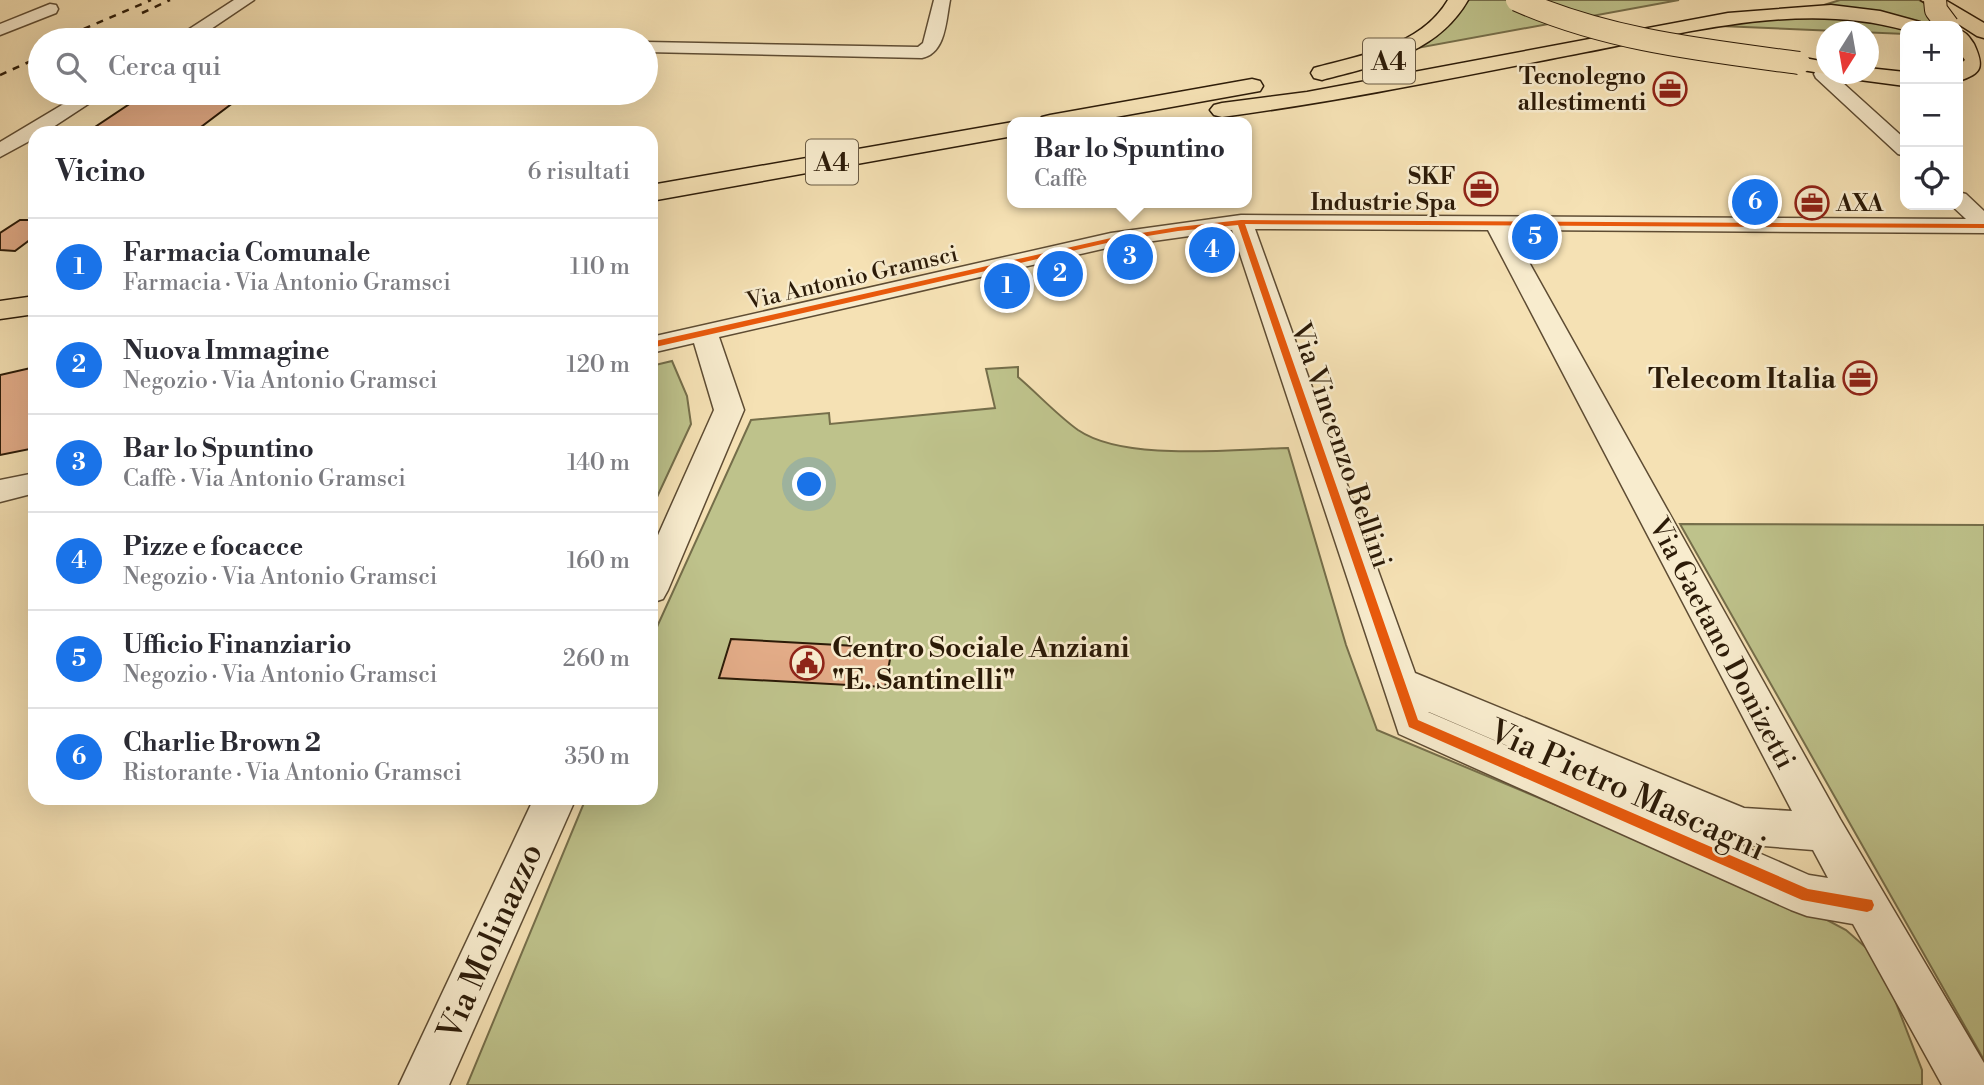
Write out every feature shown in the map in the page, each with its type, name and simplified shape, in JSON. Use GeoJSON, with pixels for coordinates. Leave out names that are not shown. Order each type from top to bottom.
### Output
{"type":"FeatureCollection","features":[{"type":"Feature","properties":{"kind":"highway"},"geometry":{"type":"LineString","coordinates":[[1322,73],[1397,49],[1426,36],[1449,17],[1458,0]]}},
{"type":"Feature","properties":{"kind":"highway"},"geometry":{"type":"LineString","coordinates":[[1517,0],[1562,18],[1624,36],[1816,67]]}},
{"type":"Feature","properties":{"kind":"highway","name":"A4"},"geometry":{"type":"LineString","coordinates":[[1296,78],[1729,0]]}},
{"type":"Feature","properties":{"kind":"highway","name":"A4"},"geometry":{"type":"LineString","coordinates":[[1186,117],[1792,0]]}},
{"type":"Feature","properties":{"kind":"highway"},"geometry":{"type":"LineString","coordinates":[[1933,0],[1944,21]]}},
{"type":"Feature","properties":{"kind":"highway"},"geometry":{"type":"LineString","coordinates":[[1933,0],[1984,32]]}},
{"type":"Feature","properties":{"kind":"highway"},"geometry":{"type":"LineString","coordinates":[[1962,0],[1984,14]]}},
{"type":"Feature","properties":{"kind":"highway"},"geometry":{"type":"LineString","coordinates":[[1222,110],[1307,99],[1728,19],[1831,11],[1880,17],[1900,22]]}},
{"type":"Feature","properties":{"kind":"highway"},"geometry":{"type":"LineString","coordinates":[[1963,43],[1976,60],[1973,67],[1963,72]]}},
{"type":"Feature","properties":{"kind":"highway"},"geometry":{"type":"LineString","coordinates":[[1879,72],[1900,75]]}},
{"type":"Feature","properties":{"kind":"highway"},"geometry":{"type":"LineString","coordinates":[[1879,75],[1900,76]]}},
{"type":"Feature","properties":{"kind":"highway"},"geometry":{"type":"LineString","coordinates":[[1078,117],[1270,82]]}},
{"type":"Feature","properties":{"kind":"highway","name":"A4"},"geometry":{"type":"LineString","coordinates":[[658,192],[1007,130]]}},
{"type":"Feature","properties":{"kind":"highway","name":"A4"},"geometry":{"type":"LineString","coordinates":[[658,211],[1007,151]]}},
{"type":"Feature","properties":{"kind":"highway"},"geometry":{"type":"LineString","coordinates":[[0,292],[28,288]]}},
{"type":"Feature","properties":{"kind":"highway"},"geometry":{"type":"LineString","coordinates":[[0,310],[28,306]]}},
{"type":"Feature","properties":{"kind":"street"},"geometry":{"type":"LineString","coordinates":[[200,28],[246,0]]}},
{"type":"Feature","properties":{"kind":"street"},"geometry":{"type":"LineString","coordinates":[[658,47],[922,53],[931,46],[942,0]]}},
{"type":"Feature","properties":{"kind":"street"},"geometry":{"type":"LineString","coordinates":[[0,30],[50,9]]}},
{"type":"Feature","properties":{"kind":"street"},"geometry":{"type":"LineString","coordinates":[[1840,84],[1902,147]]}},
{"type":"Feature","properties":{"kind":"street"},"geometry":{"type":"LineString","coordinates":[[41,126],[75,105]]}},
{"type":"Feature","properties":{"kind":"street"},"geometry":{"type":"LineString","coordinates":[[0,151],[28,134]]}},
{"type":"Feature","properties":{"kind":"street"},"geometry":{"type":"LineString","coordinates":[[1963,206],[1978,225],[1984,241]]}},
{"type":"Feature","properties":{"kind":"street","name":"Via Antonio Gramsci"},"geometry":{"type":"LineString","coordinates":[[658,343],[1111,240],[1241,222],[1978,225]]}},
{"type":"Feature","properties":{"kind":"street","name":"Via Vincenzo Bellini"},"geometry":{"type":"LineString","coordinates":[[1241,222],[1399,682]]}},
{"type":"Feature","properties":{"kind":"street","name":"Via Gaetano Donizetti"},"geometry":{"type":"LineString","coordinates":[[1495,222],[1825,832],[1961,1077]]}},
{"type":"Feature","properties":{"kind":"street"},"geometry":{"type":"LineString","coordinates":[[658,574],[729,410],[704,333]]}},
{"type":"Feature","properties":{"kind":"street"},"geometry":{"type":"LineString","coordinates":[[0,491],[28,485]]}},
{"type":"Feature","properties":{"kind":"street","name":"Via Pietro Mascagni"},"geometry":{"type":"LineString","coordinates":[[1399,682],[1742,827],[1825,832]]}},
{"type":"Feature","properties":{"kind":"street","name":"Via Pietro Mascagni"},"geometry":{"type":"LineString","coordinates":[[1399,682],[1413,723],[1807,895],[1867,905]]}},
{"type":"Feature","properties":{"kind":"street","name":"Via Molinazzo"},"geometry":{"type":"LineString","coordinates":[[424,1085],[552,805]]}},
{"type":"Feature","properties":{"kind":"green space"},"geometry":{"type":"Polygon","coordinates":[[[1464,0],[1679,0],[1412,49],[1464,0]]]}},
{"type":"Feature","properties":{"kind":"green space"},"geometry":{"type":"Polygon","coordinates":[[[1840,0],[1919,0],[1927,4],[1937,21],[1912,21],[1824,5],[1840,0]]]}},
{"type":"Feature","properties":{"kind":"green space"},"geometry":{"type":"Polygon","coordinates":[[[1792,12],[1900,23],[1900,34],[1879,33],[1879,21],[1816,21],[1816,30],[1720,26],[1792,12]]]}},
{"type":"Feature","properties":{"kind":"green space"},"geometry":{"type":"Polygon","coordinates":[[[672,361],[687,396],[691,424],[658,495],[658,364],[672,361]]]}},
{"type":"Feature","properties":{"kind":"green space"},"geometry":{"type":"Polygon","coordinates":[[[1018,367],[1018,377],[1055,411],[1078,430],[1098,440],[1150,450],[1288,448],[1346,645],[1377,730],[1814,913],[1846,930],[1879,959],[1922,1070],[1922,1085],[467,1085],[583,805],[658,805],[658,625],[751,420],[829,413],[830,424],[995,408],[986,369],[1018,367]]]}},
{"type":"Feature","properties":{"kind":"green space"},"geometry":{"type":"Polygon","coordinates":[[[1680,524],[1984,525],[1984,1060],[1680,524]]]}},
{"type":"Feature","properties":{"kind":"building"},"geometry":{"type":"Polygon","coordinates":[[[128,105],[230,105],[202,126],[96,126],[128,105]]]}},
{"type":"Feature","properties":{"kind":"building"},"geometry":{"type":"Polygon","coordinates":[[[20,220],[28,220],[28,241],[15,251],[0,250],[0,233],[20,220]]]}},
{"type":"Feature","properties":{"kind":"building"},"geometry":{"type":"Polygon","coordinates":[[[28,369],[28,449],[0,455],[0,375],[28,369]]]}},
{"type":"Feature","properties":{"kind":"building","name":"Centro Sociale Anziani \"E. Santinelli\""},"geometry":{"type":"Polygon","coordinates":[[[731,639],[892,648],[885,687],[719,678],[731,639]]]}},
{"type":"Feature","properties":{"kind":"railway"},"geometry":{"type":"LineString","coordinates":[[86,28],[151,0]]}},
{"type":"Feature","properties":{"kind":"railway"},"geometry":{"type":"LineString","coordinates":[[142,13],[170,0]]}},
{"type":"Feature","properties":{"kind":"railway"},"geometry":{"type":"LineString","coordinates":[[0,75],[28,62]]}},
{"type":"Feature","properties":{"kind":"cycle path"},"geometry":{"type":"LineString","coordinates":[[1241,222],[1413,723],[1807,895],[1867,905]]}},
{"type":"Feature","properties":{"kind":"cycle path"},"geometry":{"type":"LineString","coordinates":[[658,343],[1111,240],[1241,222],[1984,226]]}},
{"type":"Feature","properties":{"kind":"place","name":"Tecnolegno allestimenti"},"geometry":{"type":"Point","coordinates":[1670,89]}},
{"type":"Feature","properties":{"kind":"place","name":"SKF Industrie Spa"},"geometry":{"type":"Point","coordinates":[1481,189]}},
{"type":"Feature","properties":{"kind":"place","name":"Charlie Brown 2"},"geometry":{"type":"Point","coordinates":[1755,202]}},
{"type":"Feature","properties":{"kind":"place","name":"AXA"},"geometry":{"type":"Point","coordinates":[1812,203]}},
{"type":"Feature","properties":{"kind":"place","name":"Ufficio Finanziario"},"geometry":{"type":"Point","coordinates":[1535,237]}},
{"type":"Feature","properties":{"kind":"place","name":"Pizze e focacce"},"geometry":{"type":"Point","coordinates":[1212,250]}},
{"type":"Feature","properties":{"kind":"place","name":"Bar lo Spuntino"},"geometry":{"type":"Point","coordinates":[1130,257]}},
{"type":"Feature","properties":{"kind":"place","name":"Nuova Immagine"},"geometry":{"type":"Point","coordinates":[1060,274]}},
{"type":"Feature","properties":{"kind":"place","name":"Farmacia Comunale"},"geometry":{"type":"Point","coordinates":[1007,286]}},
{"type":"Feature","properties":{"kind":"place","name":"Telecom Italia"},"geometry":{"type":"Point","coordinates":[1860,378]}},
{"type":"Feature","properties":{"kind":"place","name":"Centro Sociale Anziani \"E. Santinelli\""},"geometry":{"type":"Point","coordinates":[807,663]}}]}
